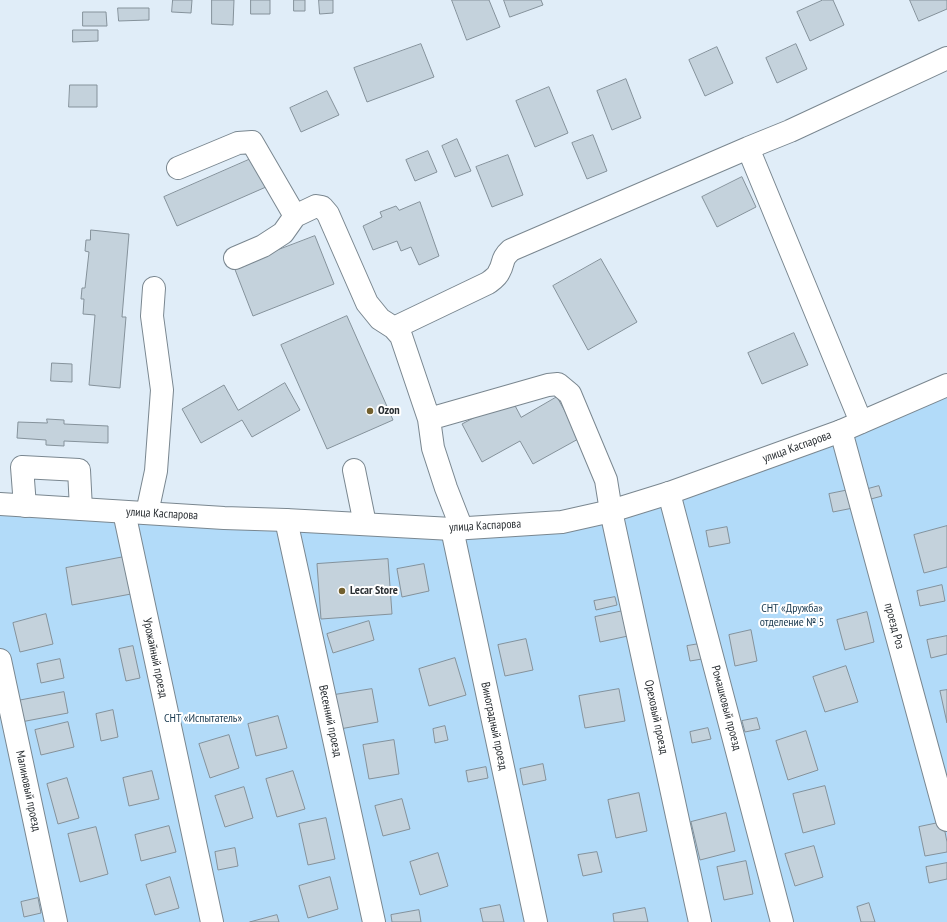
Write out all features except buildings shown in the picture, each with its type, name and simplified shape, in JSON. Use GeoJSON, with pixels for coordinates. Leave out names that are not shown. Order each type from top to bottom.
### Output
{"type":"FeatureCollection","features":[{"type":"Feature","properties":{"kind":"street"},"geometry":{"type":"LineString","coordinates":[[235,258],[263,246],[283,233],[296,216],[316,206],[322,207],[328,214],[367,303],[380,319],[394,328],[488,283],[496,277],[500,271],[504,256],[511,250],[790,131],[947,58]]}},
{"type":"Feature","properties":{"kind":"street"},"geometry":{"type":"LineString","coordinates":[[178,168],[238,143],[252,142],[296,216]]}},
{"type":"Feature","properties":{"kind":"street"},"geometry":{"type":"LineString","coordinates":[[748,148],[861,422]]}},
{"type":"Feature","properties":{"kind":"street"},"geometry":{"type":"LineString","coordinates":[[147,513],[156,471],[162,390],[152,316],[154,288]]}},
{"type":"Feature","properties":{"kind":"street","name":"Виноградный проезд"},"geometry":{"type":"LineString","coordinates":[[394,328],[401,336],[429,419],[433,448],[457,529],[536,922]]}},
{"type":"Feature","properties":{"kind":"street","name":"Ореховый проезд"},"geometry":{"type":"LineString","coordinates":[[429,419],[548,385],[558,384],[570,394],[606,480],[700,922]]}},
{"type":"Feature","properties":{"kind":"street","name":"улица Каспарова"},"geometry":{"type":"LineString","coordinates":[[0,504],[224,518],[457,529],[562,522],[612,511],[669,493],[841,431],[947,385]]}},
{"type":"Feature","properties":{"kind":"street","name":"проезд Роз"},"geometry":{"type":"LineString","coordinates":[[841,431],[947,820]]}},
{"type":"Feature","properties":{"kind":"street"},"geometry":{"type":"LineString","coordinates":[[25,506],[22,467],[79,470],[81,509]]}},
{"type":"Feature","properties":{"kind":"street"},"geometry":{"type":"LineString","coordinates":[[354,470],[365,524]]}},
{"type":"Feature","properties":{"kind":"street","name":"Ромашковый проезд"},"geometry":{"type":"LineString","coordinates":[[669,493],[782,922]]}},
{"type":"Feature","properties":{"kind":"street","name":"Урожайный проезд"},"geometry":{"type":"LineString","coordinates":[[124,512],[212,922]]}},
{"type":"Feature","properties":{"kind":"street","name":"Весенний проезд"},"geometry":{"type":"LineString","coordinates":[[286,520],[374,922]]}},
{"type":"Feature","properties":{"kind":"street","name":"Малиновый проезд"},"geometry":{"type":"LineString","coordinates":[[0,660],[56,922]]}},
{"type":"Feature","properties":{"kind":"green space","name":"СНТ «Испытатель»"},"geometry":{"type":"Polygon","coordinates":[[[947,385],[947,922],[0,922],[0,504],[562,522],[947,385]]]}},
{"type":"Feature","properties":{"kind":"place","name":"Ozon"},"geometry":{"type":"Point","coordinates":[370,411]}},
{"type":"Feature","properties":{"kind":"place","name":"Lecar Store"},"geometry":{"type":"Point","coordinates":[342,591]}},
{"type":"Feature","properties":{"kind":"park label","name":"СНТ «Дружба» отделение № 5"},"geometry":{"type":"Point","coordinates":[792,616]}}]}
